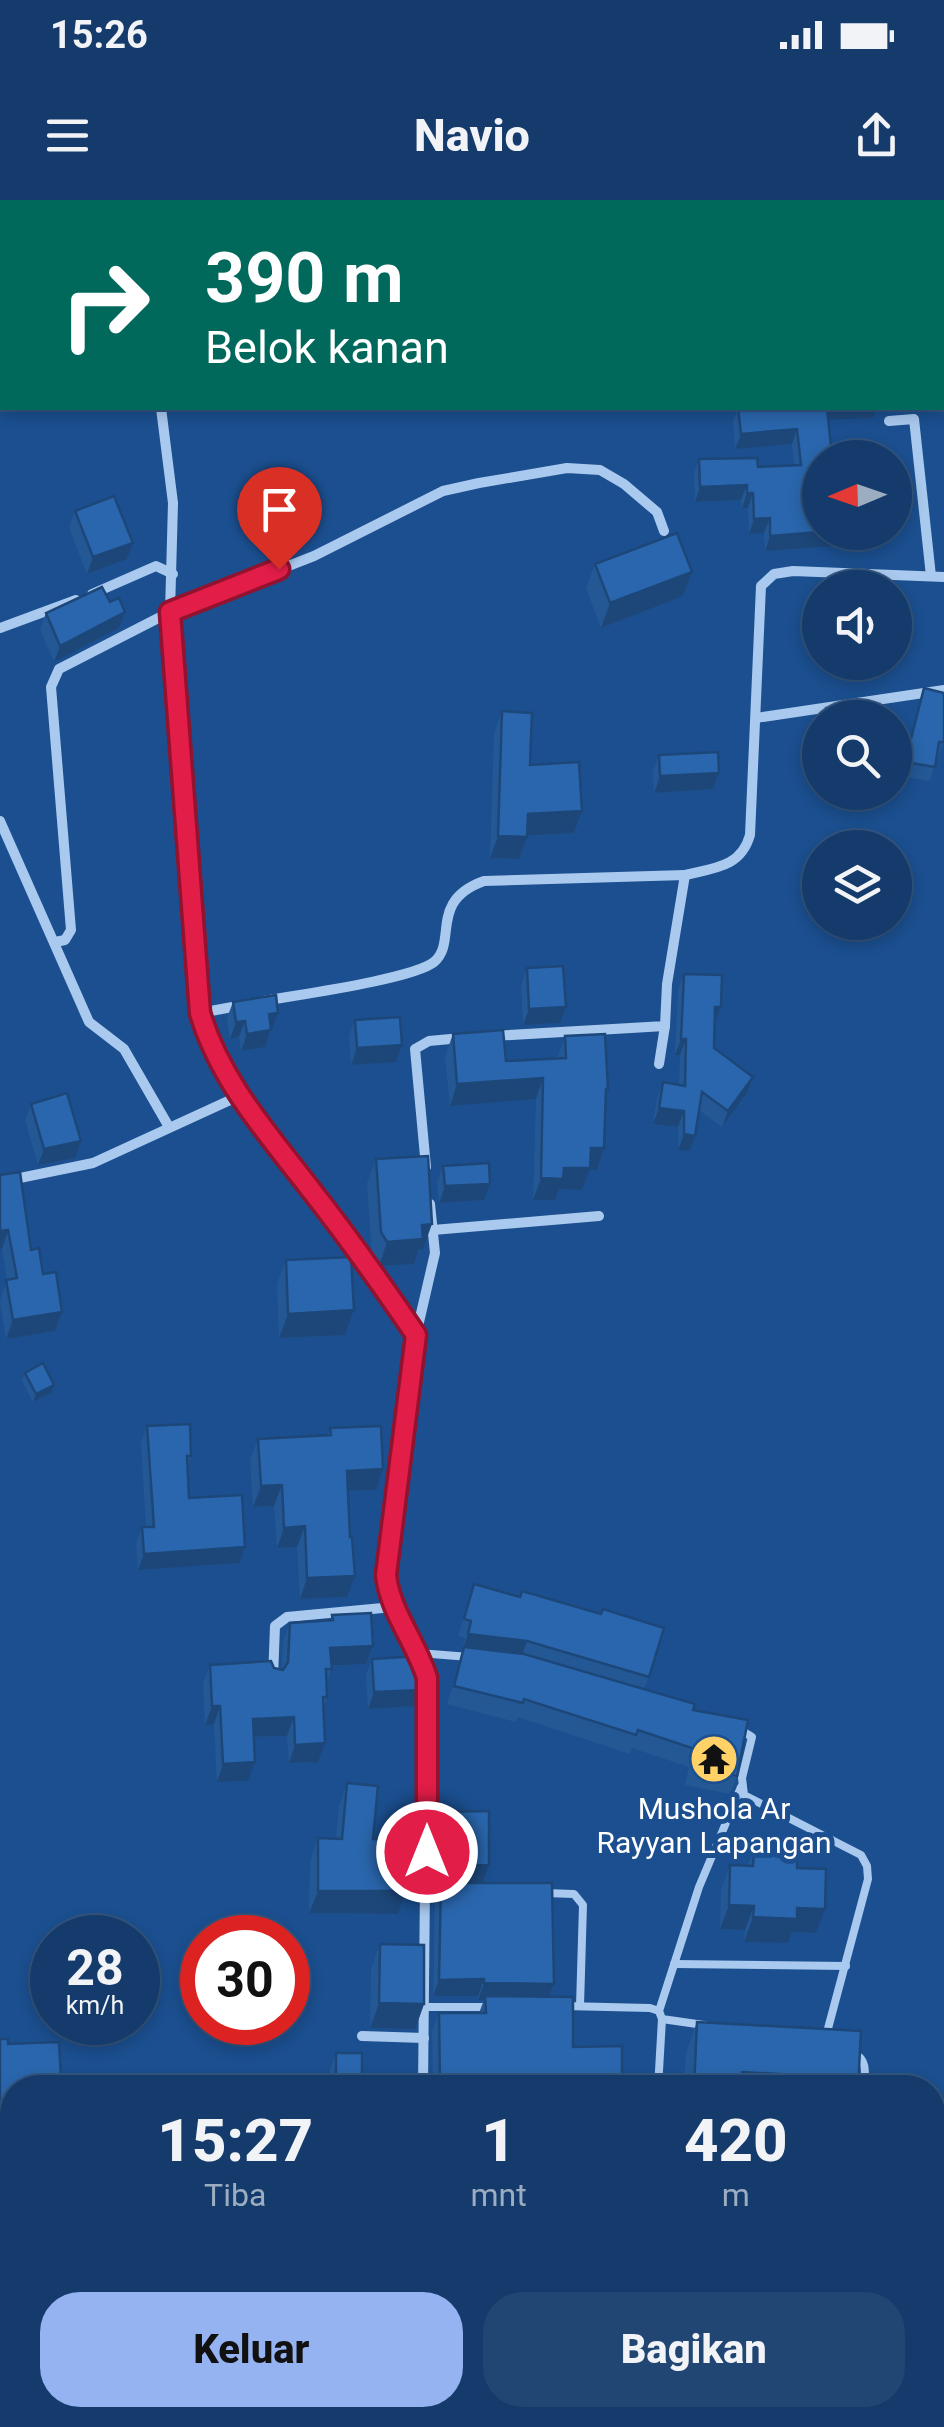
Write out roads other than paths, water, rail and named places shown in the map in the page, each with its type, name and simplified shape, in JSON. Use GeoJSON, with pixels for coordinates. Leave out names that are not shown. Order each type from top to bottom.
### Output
{"type":"FeatureCollection","features":[{"type":"Feature","properties":{"kind":"street"},"geometry":{"type":"LineString","coordinates":[[161,410],[173,503],[170,612],[200,1013],[209,1044],[239,1096],[370,1267],[416,1335]]}},
{"type":"Feature","properties":{"kind":"street"},"geometry":{"type":"LineString","coordinates":[[890,422],[914,419],[931,576]]}},
{"type":"Feature","properties":{"kind":"street"},"geometry":{"type":"LineString","coordinates":[[55,942],[65,940],[71,930],[51,687],[59,670],[170,612],[314,556],[443,492],[526,473],[567,468],[600,470],[657,512],[664,531]]}},
{"type":"Feature","properties":{"kind":"street"},"geometry":{"type":"LineString","coordinates":[[0,628],[113,587],[156,566],[173,574]]}},
{"type":"Feature","properties":{"kind":"street"},"geometry":{"type":"LineString","coordinates":[[200,1013],[376,981],[431,965],[439,954],[452,904],[468,886],[484,881],[686,875],[726,866],[746,850],[750,835],[761,586],[767,579],[793,571],[944,577]]}},
{"type":"Feature","properties":{"kind":"street"},"geometry":{"type":"LineString","coordinates":[[756,718],[944,690]]}},
{"type":"Feature","properties":{"kind":"street"},"geometry":{"type":"LineString","coordinates":[[0,821],[89,1022],[120,1044],[169,1127]]}},
{"type":"Feature","properties":{"kind":"street"},"geometry":{"type":"LineString","coordinates":[[659,1064],[667,984],[686,875]]}},
{"type":"Feature","properties":{"kind":"street"},"geometry":{"type":"LineString","coordinates":[[427,1176],[413,1055],[420,1045],[440,1039],[665,1026]]}},
{"type":"Feature","properties":{"kind":"street"},"geometry":{"type":"LineString","coordinates":[[0,1182],[93,1163],[239,1096]]}},
{"type":"Feature","properties":{"kind":"street"},"geometry":{"type":"LineString","coordinates":[[423,2075],[427,1678],[419,1653],[393,1607],[386,1575],[416,1335],[435,1253],[429,1194]]}},
{"type":"Feature","properties":{"kind":"street"},"geometry":{"type":"LineString","coordinates":[[433,1230],[599,1216]]}},
{"type":"Feature","properties":{"kind":"street"},"geometry":{"type":"LineString","coordinates":[[272,1680],[275,1626],[287,1616],[393,1607]]}},
{"type":"Feature","properties":{"kind":"street"},"geometry":{"type":"LineString","coordinates":[[427,1891],[446,1890]]}},
{"type":"Feature","properties":{"kind":"street"},"geometry":{"type":"LineString","coordinates":[[362,2036],[424,2038]]}},
{"type":"Feature","properties":{"kind":"lane"},"geometry":{"type":"LineString","coordinates":[[419,1653],[475,1658]]}},
{"type":"Feature","properties":{"kind":"lane"},"geometry":{"type":"LineString","coordinates":[[659,2075],[661,2015],[674,1964],[699,1887],[740,1787],[752,1737],[730,1726]]}},
{"type":"Feature","properties":{"kind":"lane"},"geometry":{"type":"LineString","coordinates":[[740,1787],[744,1795],[861,1855],[868,1879],[824,2042],[837,2046]]}},
{"type":"Feature","properties":{"kind":"lane"},"geometry":{"type":"LineString","coordinates":[[538,1892],[574,1894],[583,1905],[580,2006]]}},
{"type":"Feature","properties":{"kind":"lane"},"geometry":{"type":"LineString","coordinates":[[674,1964],[846,1966]]}},
{"type":"Feature","properties":{"kind":"lane"},"geometry":{"type":"LineString","coordinates":[[561,2006],[661,2015],[717,2026]]}},
{"type":"Feature","properties":{"kind":"lane"},"geometry":{"type":"LineString","coordinates":[[425,2007],[502,2007]]}},
{"type":"Feature","properties":{"kind":"lane"},"geometry":{"type":"LineString","coordinates":[[849,2050],[861,2056],[865,2075]]}},
{"type":"Feature","properties":{"kind":"place","name":"Mushola Ar Rayyan Lapangan"},"geometry":{"type":"Point","coordinates":[714,1759]}}]}
